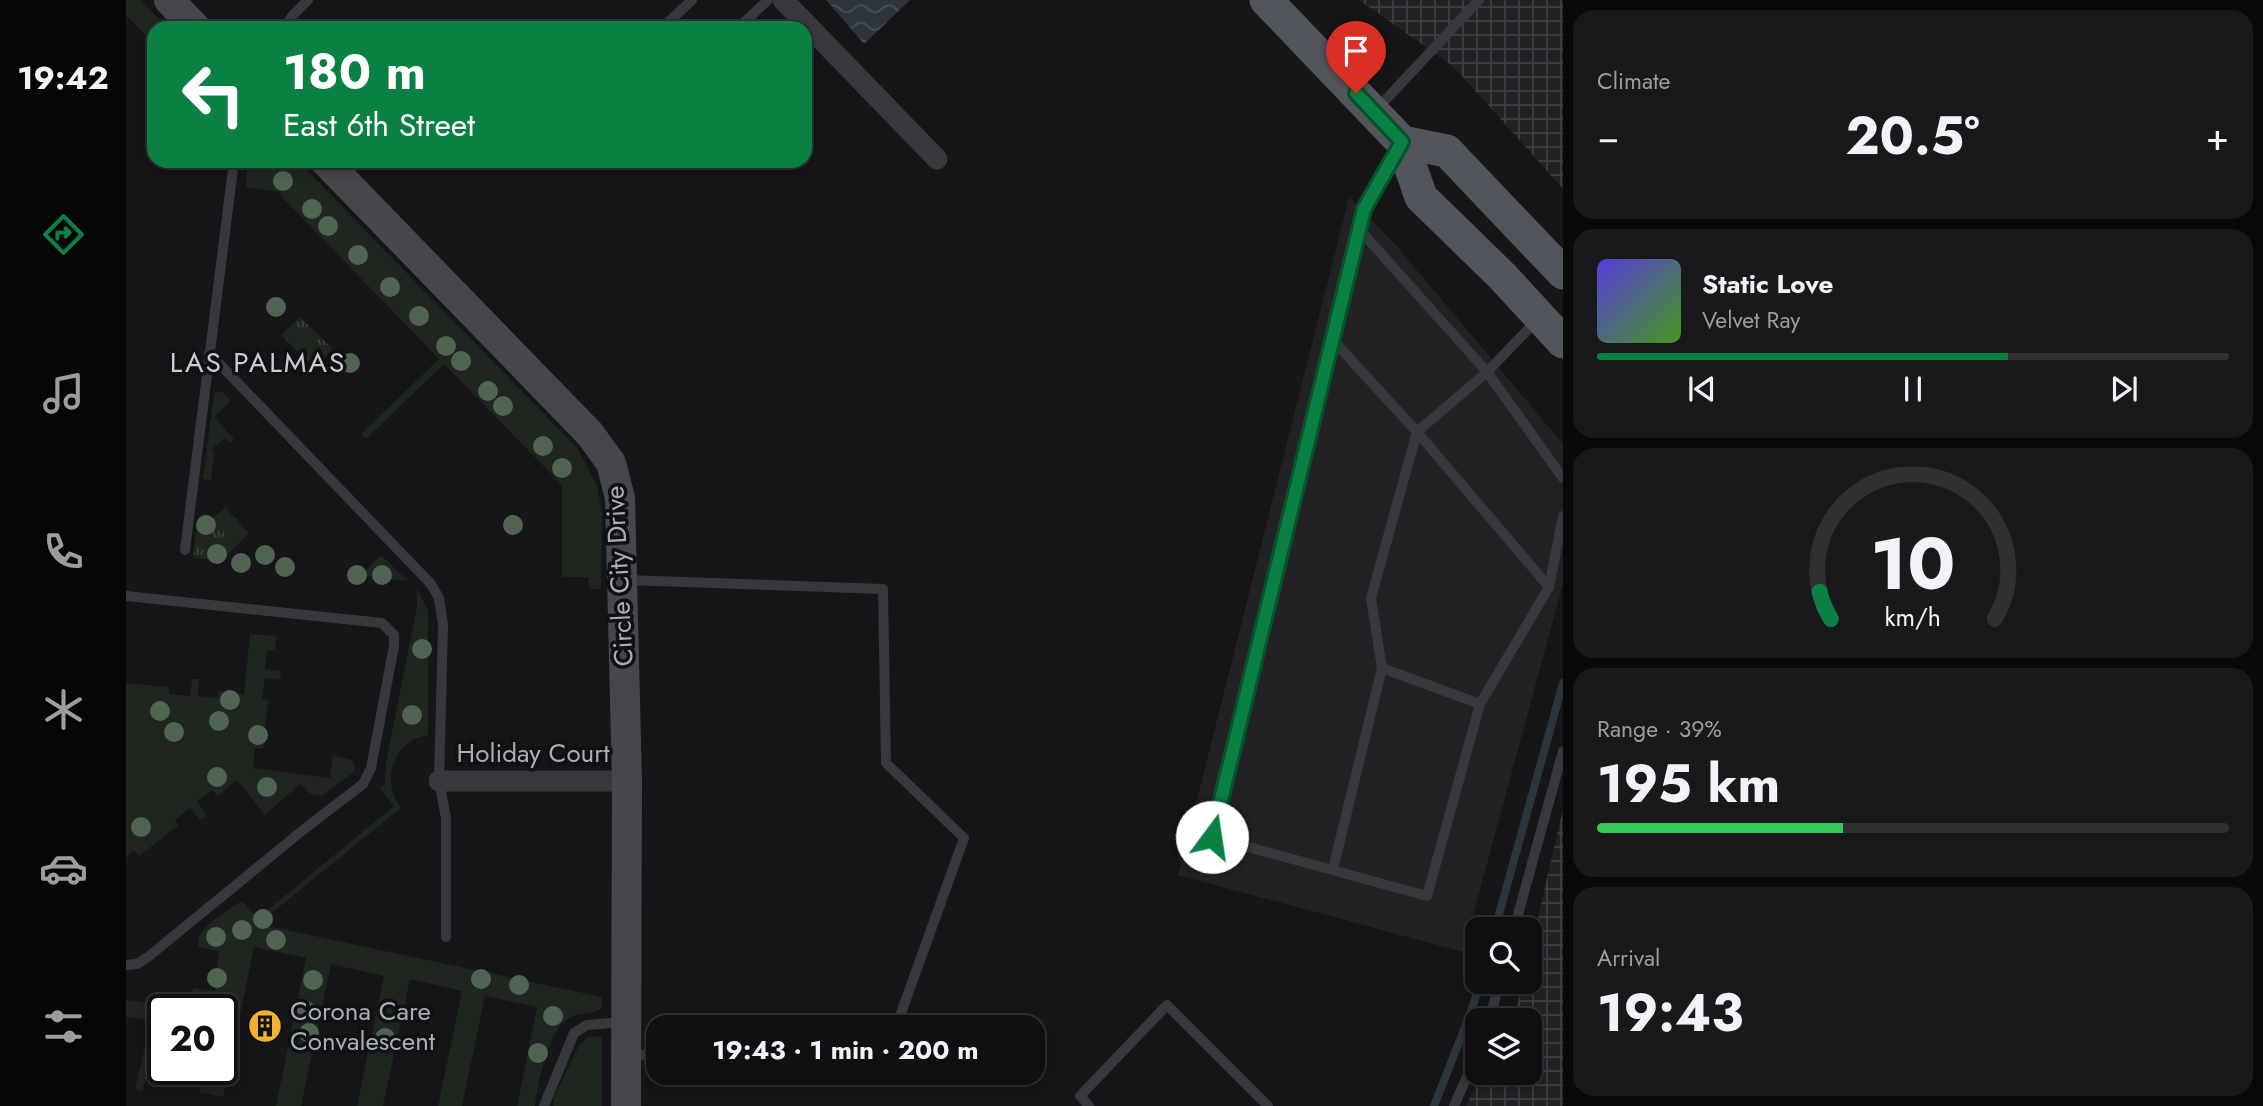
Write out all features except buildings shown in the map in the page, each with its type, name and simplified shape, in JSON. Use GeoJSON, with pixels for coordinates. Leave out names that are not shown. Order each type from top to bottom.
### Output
{"type":"FeatureCollection","features":[{"type":"Feature","properties":{"kind":"main road"},"geometry":{"type":"LineString","coordinates":[[1266,0],[1402,142],[1421,197],[1503,276],[1563,342]]}},
{"type":"Feature","properties":{"kind":"main road"},"geometry":{"type":"LineString","coordinates":[[1402,142],[1447,151],[1563,273]]}},
{"type":"Feature","properties":{"kind":"street"},"geometry":{"type":"LineString","coordinates":[[169,0],[189,21]]}},
{"type":"Feature","properties":{"kind":"street"},"geometry":{"type":"LineString","coordinates":[[783,0],[803,21]]}},
{"type":"Feature","properties":{"kind":"street"},"geometry":{"type":"LineString","coordinates":[[812,30],[937,159]]}},
{"type":"Feature","properties":{"kind":"street","name":"Circle City Drive"},"geometry":{"type":"LineString","coordinates":[[332,168],[590,434],[611,463],[620,498],[627,781],[626,1106]]}},
{"type":"Feature","properties":{"kind":"street","name":"Holiday Court"},"geometry":{"type":"LineString","coordinates":[[439,781],[627,781]]}},
{"type":"Feature","properties":{"kind":"lane"},"geometry":{"type":"LineString","coordinates":[[290,21],[308,0]]}},
{"type":"Feature","properties":{"kind":"lane"},"geometry":{"type":"LineString","coordinates":[[670,21],[692,0]]}},
{"type":"Feature","properties":{"kind":"lane"},"geometry":{"type":"LineString","coordinates":[[746,21],[768,0]]}},
{"type":"Feature","properties":{"kind":"lane"},"geometry":{"type":"LineString","coordinates":[[1374,112],[1479,0]]}},
{"type":"Feature","properties":{"kind":"lane"},"geometry":{"type":"LineString","coordinates":[[1402,142],[1364,209],[1212,837],[1427,896],[1480,704],[1549,587],[1563,516]]}},
{"type":"Feature","properties":{"kind":"lane"},"geometry":{"type":"LineString","coordinates":[[185,550],[233,168]]}},
{"type":"Feature","properties":{"kind":"lane"},"geometry":{"type":"LineString","coordinates":[[1359,229],[1488,372],[1563,478]]}},
{"type":"Feature","properties":{"kind":"lane"},"geometry":{"type":"LineString","coordinates":[[1333,869],[1382,668],[1371,598],[1417,432],[1488,372],[1540,317]]}},
{"type":"Feature","properties":{"kind":"lane"},"geometry":{"type":"LineString","coordinates":[[1331,338],[1417,432],[1549,587]]}},
{"type":"Feature","properties":{"kind":"lane"},"geometry":{"type":"LineString","coordinates":[[209,353],[432,584],[442,608],[439,781],[446,818],[446,937]]}},
{"type":"Feature","properties":{"kind":"lane"},"geometry":{"type":"LineString","coordinates":[[622,580],[883,589],[886,763],[964,838],[900,1015]]}},
{"type":"Feature","properties":{"kind":"lane"},"geometry":{"type":"LineString","coordinates":[[126,596],[382,623],[394,635],[394,646],[371,768],[363,784],[148,957],[137,964],[126,965]]}},
{"type":"Feature","properties":{"kind":"lane"},"geometry":{"type":"LineString","coordinates":[[1382,668],[1480,704]]}},
{"type":"Feature","properties":{"kind":"lane"},"geometry":{"type":"LineString","coordinates":[[1517,917],[1563,751]]}},
{"type":"Feature","properties":{"kind":"lane"},"geometry":{"type":"LineString","coordinates":[[1089,1106],[1080,1096],[1167,1004],[1268,1106]]}},
{"type":"Feature","properties":{"kind":"lane"},"geometry":{"type":"LineString","coordinates":[[544,1106],[573,1033],[587,1025],[626,1021]]}},
{"type":"Feature","properties":{"kind":"lane"},"geometry":{"type":"LineString","coordinates":[[626,1055],[646,1054]]}},
{"type":"Feature","properties":{"kind":"lane"},"geometry":{"type":"LineString","coordinates":[[1454,1106],[1465,1081]]}},
{"type":"Feature","properties":{"kind":"shaded area"},"geometry":{"type":"Polygon","coordinates":[[[1359,0],[1563,0],[1563,189],[1454,67],[1359,0]]]}},
{"type":"Feature","properties":{"kind":"shaded area"},"geometry":{"type":"Polygon","coordinates":[[[1349,197],[1394,243],[1563,444],[1563,584],[1473,917],[1465,917],[1463,952],[1178,875],[1349,197]]]}},
{"type":"Feature","properties":{"kind":"shaded area"},"geometry":{"type":"Polygon","coordinates":[[[1563,809],[1563,1106],[1466,1106],[1476,1085],[1542,1085],[1542,1008],[1515,1008],[1520,994],[1542,994],[1542,917],[1538,917],[1563,809]]]}},
{"type":"Feature","properties":{"kind":"green space"},"geometry":{"type":"Polygon","coordinates":[[[126,0],[140,0],[161,21],[147,21],[147,37],[126,15],[126,0]]]}},
{"type":"Feature","properties":{"kind":"green space"},"geometry":{"type":"Polygon","coordinates":[[[247,168],[305,168],[577,448],[597,485],[602,513],[601,589],[589,589],[588,577],[562,577],[562,485],[444,364],[366,439],[361,434],[439,359],[281,196],[281,192],[246,187],[247,168]]]}},
{"type":"Feature","properties":{"kind":"green space"},"geometry":{"type":"Polygon","coordinates":[[[300,317],[333,349],[314,368],[281,335],[300,317]]]}},
{"type":"Feature","properties":{"kind":"green space"},"geometry":{"type":"Polygon","coordinates":[[[222,391],[229,403],[214,417],[234,439],[230,443],[224,438],[212,449],[214,453],[211,480],[203,479],[214,393],[222,391]]]}},
{"type":"Feature","properties":{"kind":"green space"},"geometry":{"type":"Polygon","coordinates":[[[225,508],[249,533],[221,561],[193,558],[197,521],[211,520],[225,508]]]}},
{"type":"Feature","properties":{"kind":"green space"},"geometry":{"type":"Polygon","coordinates":[[[381,555],[408,581],[364,576],[366,570],[381,555]]]}},
{"type":"Feature","properties":{"kind":"green space"},"geometry":{"type":"Polygon","coordinates":[[[417,588],[428,611],[428,735],[406,745],[394,764],[391,786],[401,808],[258,924],[602,997],[602,1008],[575,1015],[563,1023],[550,1044],[535,1106],[517,1106],[537,1007],[485,996],[462,1106],[438,1106],[462,991],[410,979],[383,1106],[357,1106],[384,976],[331,964],[301,1106],[276,1106],[306,958],[254,947],[238,1024],[238,994],[192,994],[193,988],[214,991],[219,951],[199,947],[198,941],[200,934],[211,922],[238,903],[243,902],[258,918],[394,806],[380,788],[385,784],[386,763],[417,606],[417,588]]]}},
{"type":"Feature","properties":{"kind":"green space"},"geometry":{"type":"Polygon","coordinates":[[[250,634],[276,636],[275,651],[267,650],[265,669],[281,671],[280,680],[265,678],[262,699],[268,700],[263,749],[255,748],[253,768],[330,778],[333,756],[352,760],[355,766],[353,773],[321,796],[311,794],[300,784],[265,815],[237,780],[217,796],[212,790],[197,801],[207,815],[200,820],[190,808],[175,820],[178,826],[139,856],[134,851],[126,857],[126,683],[169,687],[169,694],[190,696],[192,679],[199,679],[198,696],[218,698],[219,691],[244,694],[250,634]]]}},
{"type":"Feature","properties":{"kind":"green space"},"geometry":{"type":"Polygon","coordinates":[[[126,1000],[147,1003],[147,1020],[126,1017],[126,1000]]]}},
{"type":"Feature","properties":{"kind":"green space"},"geometry":{"type":"Polygon","coordinates":[[[602,1036],[602,1106],[553,1106],[554,1097],[579,1045],[588,1037],[602,1036]]]}},
{"type":"Feature","properties":{"kind":"green space"},"geometry":{"type":"Polygon","coordinates":[[[147,1037],[147,1072],[143,1091],[135,1089],[147,1037]]]}},
{"type":"Feature","properties":{"kind":"green space"},"geometry":{"type":"Polygon","coordinates":[[[200,1085],[225,1085],[223,1097],[199,1092],[200,1085]]]}},
{"type":"Feature","properties":{"kind":"water"},"geometry":{"type":"Polygon","coordinates":[[[826,0],[910,0],[864,44],[826,0]]]}},
{"type":"Feature","properties":{"kind":"waterway"},"geometry":{"type":"LineString","coordinates":[[1498,917],[1563,683]]}},
{"type":"Feature","properties":{"kind":"waterway"},"geometry":{"type":"LineString","coordinates":[[1434,1106],[1476,994]]}},
{"type":"Feature","properties":{"kind":"place","name":"Corona Care Convalescent"},"geometry":{"type":"Point","coordinates":[265,1026]}},
{"type":"Feature","properties":{"kind":"district","name":"LAS PALMAS"},"geometry":{"type":"Point","coordinates":[258,362]}},
{"type":"Feature","properties":{"kind":"route"},"geometry":{"type":"LineString","coordinates":[[1212,837],[1364,209],[1402,142],[1356,93]]}}]}
